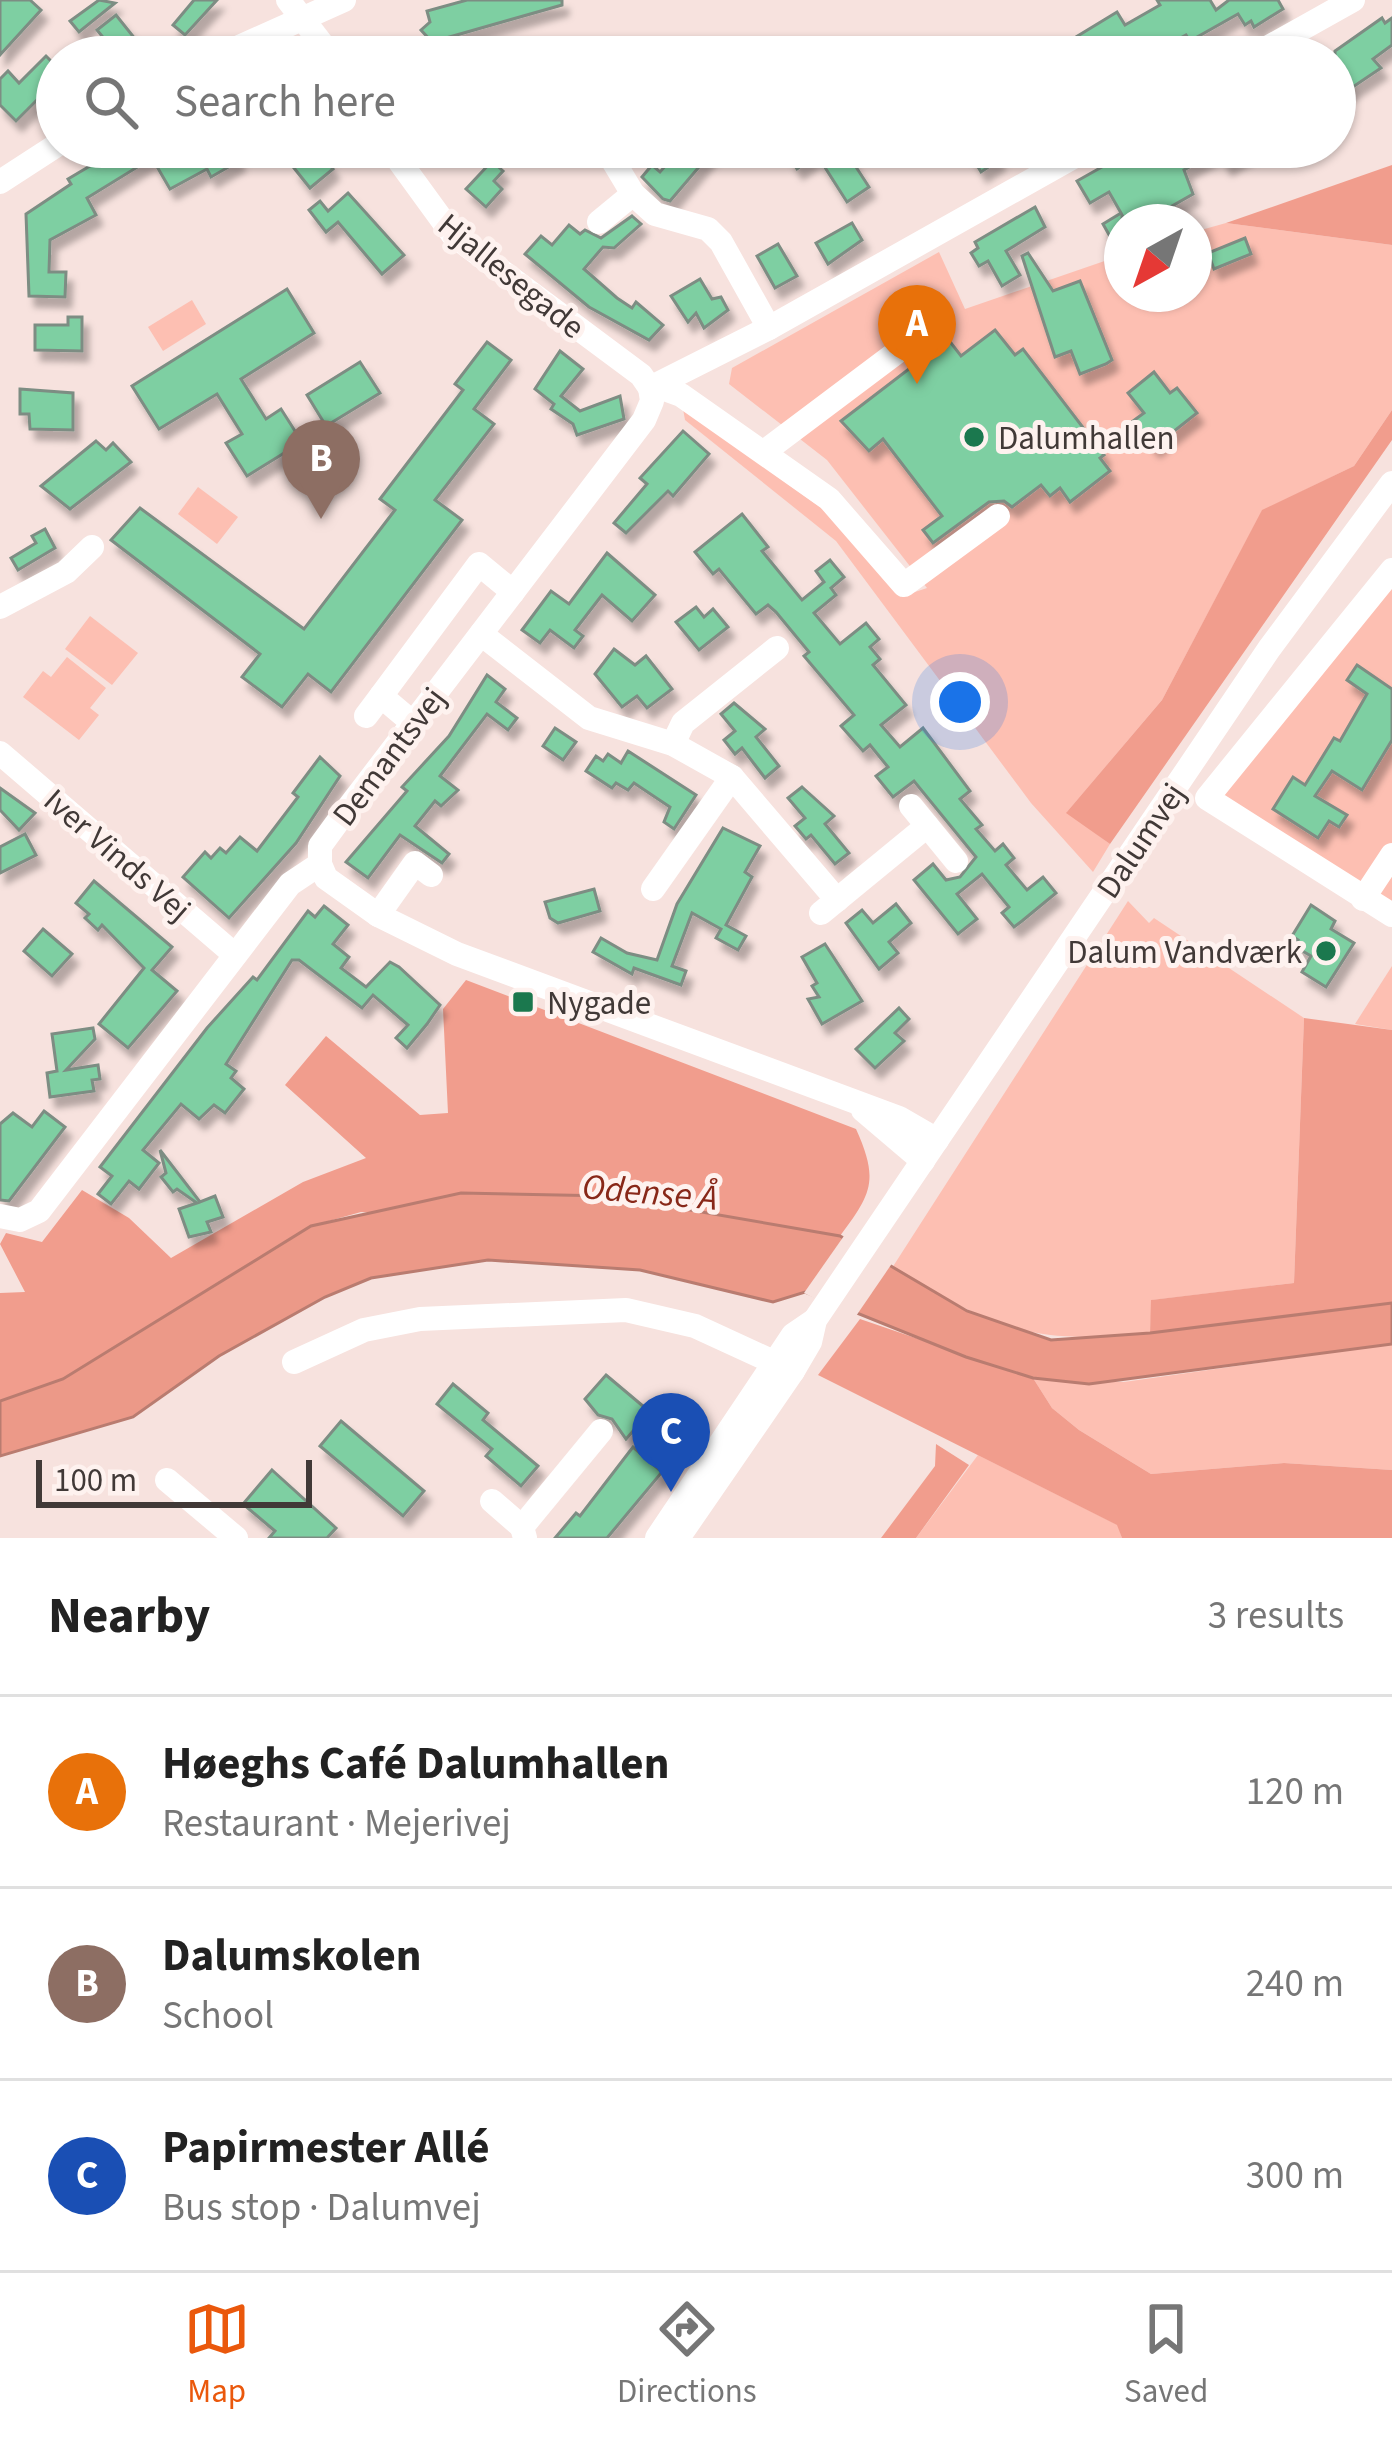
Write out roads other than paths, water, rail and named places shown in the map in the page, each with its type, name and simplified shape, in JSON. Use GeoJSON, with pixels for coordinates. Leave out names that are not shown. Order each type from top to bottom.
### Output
{"type":"FeatureCollection","features":[{"type":"Feature","properties":{"kind":"street"},"geometry":{"type":"LineString","coordinates":[[251,36],[294,9],[344,0]]}},
{"type":"Feature","properties":{"kind":"street"},"geometry":{"type":"LineString","coordinates":[[1289,36],[1353,0]]}},
{"type":"Feature","properties":{"kind":"street"},"geometry":{"type":"LineString","coordinates":[[294,9],[315,36]]}},
{"type":"Feature","properties":{"kind":"street"},"geometry":{"type":"LineString","coordinates":[[0,182],[36,159]]}},
{"type":"Feature","properties":{"kind":"street","name":"Hjallesegade"},"geometry":{"type":"LineString","coordinates":[[404,168],[453,235],[654,388],[681,395],[843,512],[904,585],[998,516]]}},
{"type":"Feature","properties":{"kind":"street"},"geometry":{"type":"LineString","coordinates":[[617,168],[633,194],[655,214],[708,229],[770,328]]}},
{"type":"Feature","properties":{"kind":"street"},"geometry":{"type":"LineString","coordinates":[[654,388],[1054,168]]}},
{"type":"Feature","properties":{"kind":"street"},"geometry":{"type":"LineString","coordinates":[[598,222],[633,194]]}},
{"type":"Feature","properties":{"kind":"street"},"geometry":{"type":"LineString","coordinates":[[764,452],[933,325]]}},
{"type":"Feature","properties":{"kind":"street","name":"Demantsvej"},"geometry":{"type":"LineString","coordinates":[[10,1218],[39,1211],[290,884],[320,864],[320,846],[644,420],[654,388]]}},
{"type":"Feature","properties":{"kind":"street","name":"Dalumvej"},"geometry":{"type":"LineString","coordinates":[[678,1538],[784,1366],[793,1335],[815,1321],[1256,668],[1392,483]]}},
{"type":"Feature","properties":{"kind":"street"},"geometry":{"type":"LineString","coordinates":[[0,607],[66,572],[92,548]]}},
{"type":"Feature","properties":{"kind":"street"},"geometry":{"type":"LineString","coordinates":[[413,722],[373,706],[479,564],[513,592]]}},
{"type":"Feature","properties":{"kind":"street"},"geometry":{"type":"LineString","coordinates":[[1392,570],[1207,798],[1392,915]]}},
{"type":"Feature","properties":{"kind":"street"},"geometry":{"type":"LineString","coordinates":[[481,634],[589,718],[673,744],[732,778],[829,906],[919,816],[956,861]]}},
{"type":"Feature","properties":{"kind":"street"},"geometry":{"type":"LineString","coordinates":[[673,744],[683,723],[777,648]]}},
{"type":"Feature","properties":{"kind":"street","name":"Iver Vinds Vej"},"geometry":{"type":"LineString","coordinates":[[0,754],[235,955]]}},
{"type":"Feature","properties":{"kind":"street"},"geometry":{"type":"LineString","coordinates":[[653,889],[732,778]]}},
{"type":"Feature","properties":{"kind":"street"},"geometry":{"type":"LineString","coordinates":[[1363,899],[1392,855]]}},
{"type":"Feature","properties":{"kind":"street"},"geometry":{"type":"LineString","coordinates":[[378,916],[416,863],[431,875]]}},
{"type":"Feature","properties":{"kind":"street"},"geometry":{"type":"LineString","coordinates":[[320,864],[326,878],[378,916],[457,954],[856,1105],[930,1150]]}},
{"type":"Feature","properties":{"kind":"street"},"geometry":{"type":"LineString","coordinates":[[294,1362],[364,1330],[419,1319],[626,1310],[695,1326],[784,1366]]}},
{"type":"Feature","properties":{"kind":"street","name":"Dalumvej"},"geometry":{"type":"LineString","coordinates":[[657,1538],[784,1366]]}},
{"type":"Feature","properties":{"kind":"street"},"geometry":{"type":"LineString","coordinates":[[491,1501],[523,1533],[601,1431]]}},
{"type":"Feature","properties":{"kind":"street"},"geometry":{"type":"LineString","coordinates":[[166,1480],[236,1538]]}},
{"type":"Feature","properties":{"kind":"place","name":"Høeghs Café Dalumhallen"},"geometry":{"type":"Point","coordinates":[917,384]}},
{"type":"Feature","properties":{"kind":"place","name":"Dalumhallen"},"geometry":{"type":"Point","coordinates":[974,437]}},
{"type":"Feature","properties":{"kind":"place","name":"Dalumskolen"},"geometry":{"type":"Point","coordinates":[321,519]}},
{"type":"Feature","properties":{"kind":"place","name":"Dalum Vandværk"},"geometry":{"type":"Point","coordinates":[1326,951]}},
{"type":"Feature","properties":{"kind":"place","name":"Nygade"},"geometry":{"type":"Point","coordinates":[523,1002]}},
{"type":"Feature","properties":{"kind":"place","name":"Papirmester Allé"},"geometry":{"type":"Point","coordinates":[671,1492]}},
{"type":"Feature","properties":{"kind":"water label","name":"Odense Å"},"geometry":{"type":"Point","coordinates":[650,1191]}}]}
